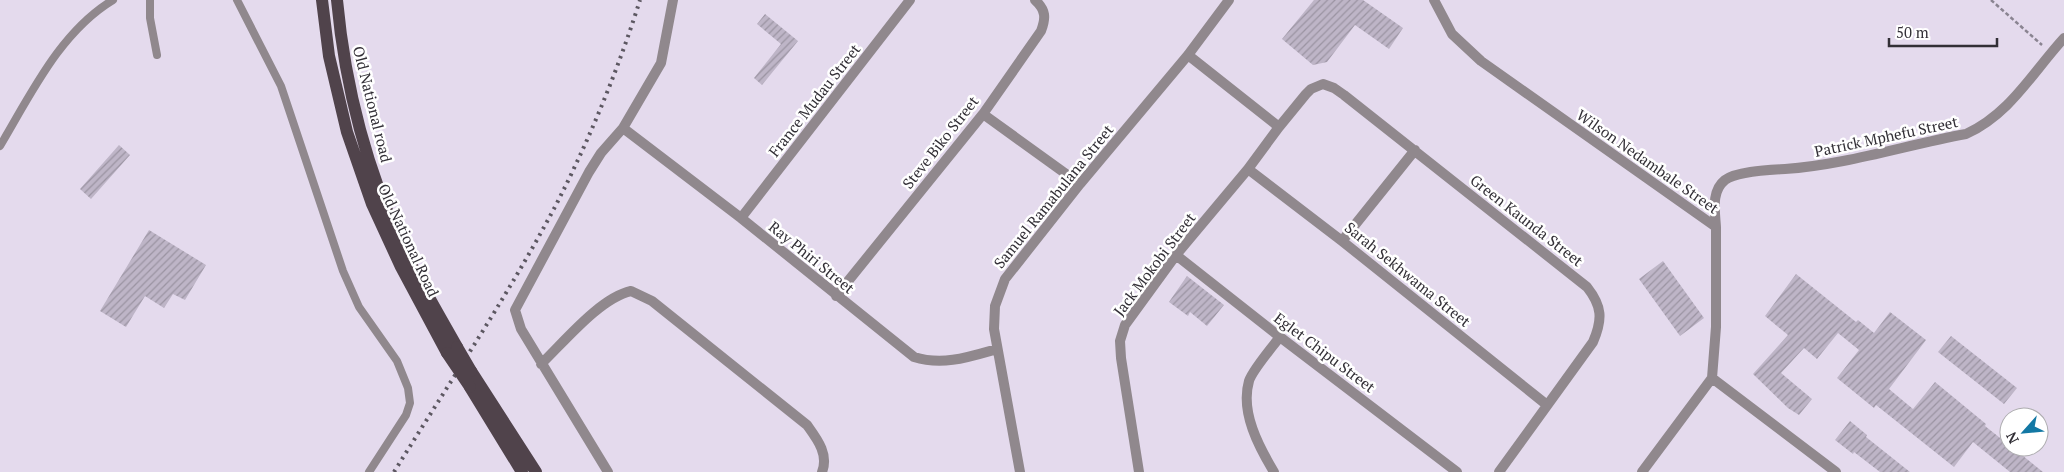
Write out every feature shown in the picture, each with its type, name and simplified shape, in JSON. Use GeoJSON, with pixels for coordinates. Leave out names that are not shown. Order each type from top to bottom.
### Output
{"type":"FeatureCollection","features":[{"type":"Feature","properties":{"kind":"main road","name":"Old National Road"},"geometry":{"type":"LineString","coordinates":[[322,0],[329,56],[347,132],[366,186],[401,268],[452,350],[470,387],[522,472]]}},
{"type":"Feature","properties":{"kind":"main road","name":"Old National road"},"geometry":{"type":"LineString","coordinates":[[337,0],[348,84],[364,143],[383,200],[452,350]]}},
{"type":"Feature","properties":{"kind":"main road","name":"Old National Road"},"geometry":{"type":"LineString","coordinates":[[452,350],[471,370],[536,472]]}},
{"type":"Feature","properties":{"kind":"street"},"geometry":{"type":"LineString","coordinates":[[608,472],[541,364],[521,329],[515,310],[589,172],[623,128],[661,63],[673,0]]}},
{"type":"Feature","properties":{"kind":"street","name":"France Mudau Street"},"geometry":{"type":"LineString","coordinates":[[741,218],[910,0]]}},
{"type":"Feature","properties":{"kind":"street","name":"Steve Biko Street"},"geometry":{"type":"LineString","coordinates":[[836,296],[983,114],[1041,31],[1045,15],[1035,0]]}},
{"type":"Feature","properties":{"kind":"street","name":"Samuel Ramabulana Street"},"geometry":{"type":"LineString","coordinates":[[1020,472],[994,330],[998,294],[1005,279],[1080,184],[1188,55],[1229,0]]}},
{"type":"Feature","properties":{"kind":"street","name":"Wilson Nedambale Street"},"geometry":{"type":"LineString","coordinates":[[1434,0],[1452,34],[1480,61],[1716,227],[1716,327],[1712,378]]}},
{"type":"Feature","properties":{"kind":"street","name":"Patrick Mphefu Street"},"geometry":{"type":"LineString","coordinates":[[1716,227],[1715,196],[1718,186],[1726,179],[1740,174],[1810,167],[1966,134],[1980,127],[2007,107],[2064,38]]}},
{"type":"Feature","properties":{"kind":"street"},"geometry":{"type":"LineString","coordinates":[[1188,55],[1278,127]]}},
{"type":"Feature","properties":{"kind":"street","name":"Green Kaunda Street"},"geometry":{"type":"LineString","coordinates":[[1278,127],[1310,89],[1323,84],[1334,88],[1587,287],[1596,299],[1600,313],[1599,327],[1593,342],[1499,472]]}},
{"type":"Feature","properties":{"kind":"street"},"geometry":{"type":"LineString","coordinates":[[983,114],[1080,184]]}},
{"type":"Feature","properties":{"kind":"street","name":"Jack Mokobi Street"},"geometry":{"type":"LineString","coordinates":[[1139,472],[1120,341],[1126,325],[1176,255],[1248,169],[1278,127]]}},
{"type":"Feature","properties":{"kind":"street","name":"Ray Phiri Street"},"geometry":{"type":"LineString","coordinates":[[623,128],[741,218],[914,357],[944,362],[997,350]]}},
{"type":"Feature","properties":{"kind":"street"},"geometry":{"type":"LineString","coordinates":[[1342,241],[1415,150]]}},
{"type":"Feature","properties":{"kind":"street","name":"Sarah Sekhwama Street"},"geometry":{"type":"LineString","coordinates":[[1248,169],[1342,241],[1547,405]]}},
{"type":"Feature","properties":{"kind":"street","name":"Eglet Chipu Street"},"geometry":{"type":"LineString","coordinates":[[1176,255],[1457,472]]}},
{"type":"Feature","properties":{"kind":"street"},"geometry":{"type":"LineString","coordinates":[[541,364],[604,304],[622,293],[631,291],[652,301],[807,425],[821,444],[825,464],[822,472]]}},
{"type":"Feature","properties":{"kind":"street"},"geometry":{"type":"LineString","coordinates":[[1274,472],[1262,452],[1249,417],[1247,398],[1249,380],[1280,337]]}},
{"type":"Feature","properties":{"kind":"street"},"geometry":{"type":"LineString","coordinates":[[1642,472],[1712,378],[1836,472]]}},
{"type":"Feature","properties":{"kind":"lane"},"geometry":{"type":"LineString","coordinates":[[0,146],[41,77],[69,38],[93,15],[113,0]]}},
{"type":"Feature","properties":{"kind":"lane"},"geometry":{"type":"LineString","coordinates":[[150,0],[150,18],[157,55]]}},
{"type":"Feature","properties":{"kind":"lane"},"geometry":{"type":"LineString","coordinates":[[237,0],[281,86],[344,271],[359,308],[396,361],[408,388],[410,403],[406,415],[370,472]]}},
{"type":"Feature","properties":{"kind":"path"},"geometry":{"type":"LineString","coordinates":[[1991,0],[2051,52]]}},
{"type":"Feature","properties":{"kind":"building"},"geometry":{"type":"Polygon","coordinates":[[[1314,0],[1363,0],[1403,28],[1389,49],[1355,25],[1327,62],[1313,65],[1282,39],[1314,0]]]}},
{"type":"Feature","properties":{"kind":"building"},"geometry":{"type":"Polygon","coordinates":[[[765,14],[798,41],[762,85],[754,78],[781,44],[757,24],[765,14]]]}},
{"type":"Feature","properties":{"kind":"building"},"geometry":{"type":"Polygon","coordinates":[[[119,145],[130,155],[91,199],[80,189],[119,145]]]}},
{"type":"Feature","properties":{"kind":"building"},"geometry":{"type":"Polygon","coordinates":[[[149,230],[206,265],[185,300],[173,294],[164,308],[145,296],[126,327],[100,311],[149,230]]]}},
{"type":"Feature","properties":{"kind":"building"},"geometry":{"type":"Polygon","coordinates":[[[1663,261],[1704,318],[1680,336],[1639,279],[1663,261]]]}},
{"type":"Feature","properties":{"kind":"building"},"geometry":{"type":"Polygon","coordinates":[[[1796,274],[1856,322],[1858,320],[1874,333],[1890,312],[1926,340],[1889,389],[1913,409],[1935,382],[1999,437],[1999,457],[2024,457],[2043,472],[2010,472],[1973,442],[1954,467],[1876,405],[1874,408],[1837,378],[1859,350],[1838,333],[1817,359],[1804,348],[1781,373],[1812,399],[1799,415],[1788,408],[1753,374],[1788,335],[1765,316],[1796,274]]]}},
{"type":"Feature","properties":{"kind":"building"},"geometry":{"type":"Polygon","coordinates":[[[1187,276],[1224,305],[1207,326],[1190,312],[1188,316],[1169,302],[1187,276]]]}},
{"type":"Feature","properties":{"kind":"building"},"geometry":{"type":"Polygon","coordinates":[[[1951,336],[2017,388],[2004,404],[1938,352],[1951,336]]]}},
{"type":"Feature","properties":{"kind":"building"},"geometry":{"type":"Polygon","coordinates":[[[1850,421],[1867,435],[1866,437],[1910,472],[1880,472],[1835,440],[1850,421]]]}},
{"type":"Feature","properties":{"kind":"railway"},"geometry":{"type":"LineString","coordinates":[[394,472],[498,306],[557,203],[603,103],[640,0]]}}]}
